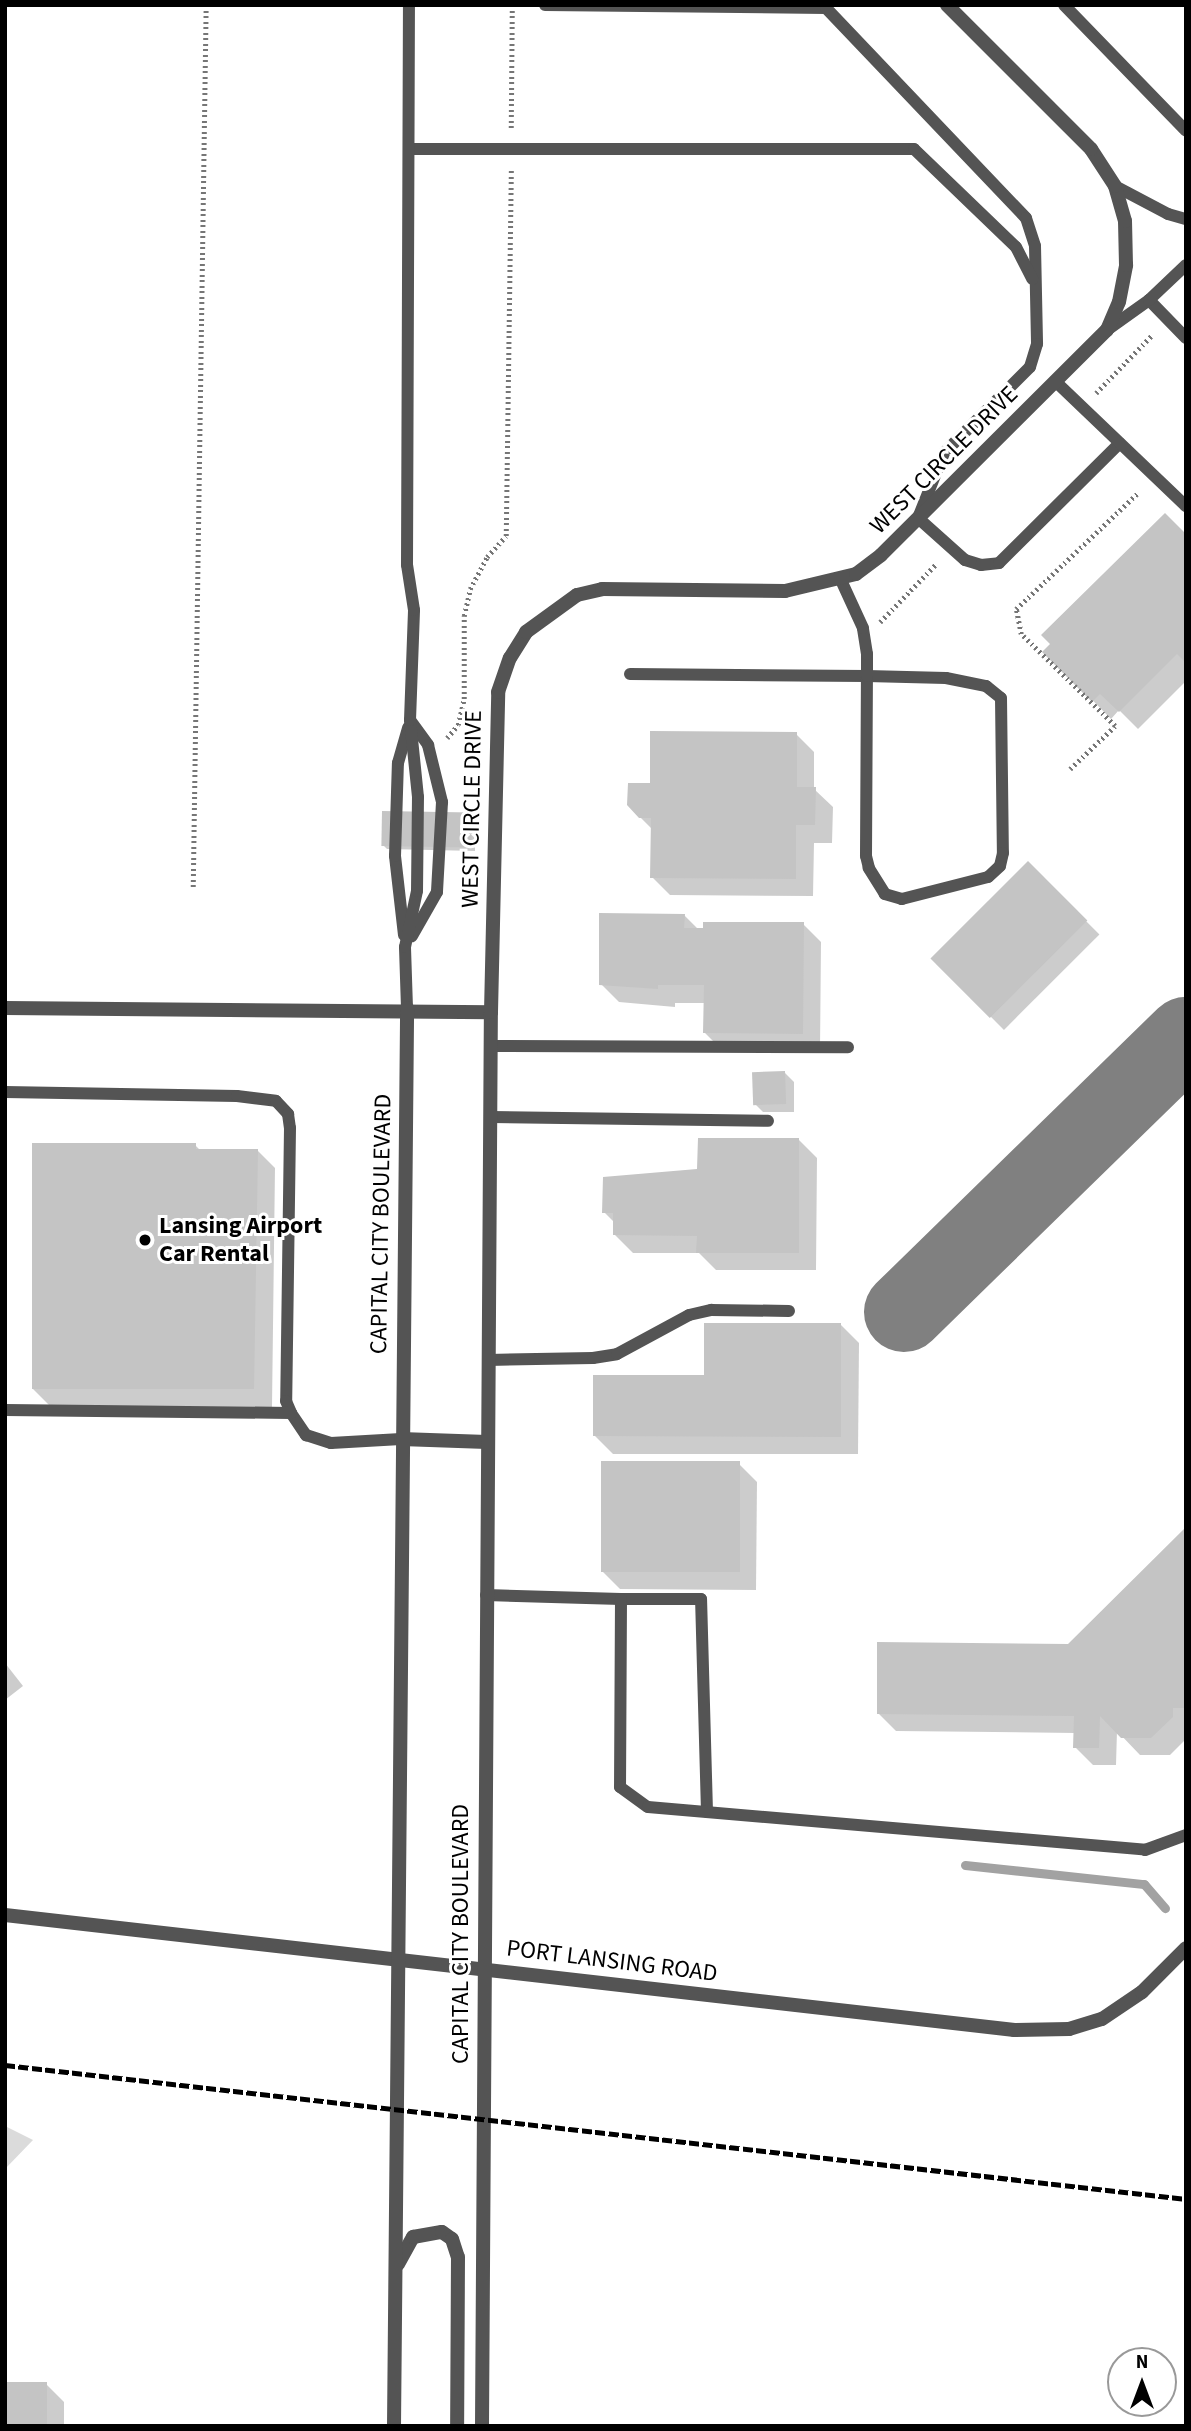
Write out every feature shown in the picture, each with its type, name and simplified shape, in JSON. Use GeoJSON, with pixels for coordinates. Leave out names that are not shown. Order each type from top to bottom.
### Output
{"type":"FeatureCollection","features":[{"type":"Feature","properties":{"kind":"street","name":"WEST CIRCLE DRIVE"},"geometry":{"type":"LineString","coordinates":[[491,1012],[494,724],[498,692],[510,658],[526,632],[577,595],[602,589],[785,591],[856,575],[873,562],[1107,330],[1119,302],[1126,265],[1125,221],[1115,186],[1091,149],[947,5]]}},
{"type":"Feature","properties":{"kind":"street"},"geometry":{"type":"LineString","coordinates":[[5,1008],[407,1008],[491,1012]]}},
{"type":"Feature","properties":{"kind":"street","name":"CAPITAL CITY BOULEVARD"},"geometry":{"type":"LineString","coordinates":[[394,2426],[407,1008]]}},
{"type":"Feature","properties":{"kind":"street","name":"CAPITAL CITY BOULEVARD"},"geometry":{"type":"LineString","coordinates":[[482,2426],[491,1012]]}},
{"type":"Feature","properties":{"kind":"street"},"geometry":{"type":"LineString","coordinates":[[401,1439],[487,1442]]}},
{"type":"Feature","properties":{"kind":"street","name":"PORT LANSING ROAD"},"geometry":{"type":"LineString","coordinates":[[5,1915],[1014,2030],[1069,2029],[1102,2019],[1142,1992],[1186,1948]]}},
{"type":"Feature","properties":{"kind":"street","name":"CAPITAL CITY BOULEVARD"},"geometry":{"type":"LineString","coordinates":[[395,2271],[413,2237],[434,2232],[452,2239],[458,2257],[457,2426]]}},
{"type":"Feature","properties":{"kind":"lane"},"geometry":{"type":"LineString","coordinates":[[405,947],[417,891],[418,797],[410,720],[414,610],[407,565],[409,5]]}},
{"type":"Feature","properties":{"kind":"lane"},"geometry":{"type":"LineString","coordinates":[[545,5],[826,8],[1026,218],[1035,246],[1037,344],[1031,367],[944,453],[918,518],[965,560],[981,565],[999,562],[1120,443]]}},
{"type":"Feature","properties":{"kind":"lane"},"geometry":{"type":"LineString","coordinates":[[1064,5],[1186,131]]}},
{"type":"Feature","properties":{"kind":"lane"},"geometry":{"type":"LineString","coordinates":[[410,149],[914,149],[1016,247],[1035,288]]}},
{"type":"Feature","properties":{"kind":"lane"},"geometry":{"type":"LineString","coordinates":[[1115,186],[1168,214],[1186,219]]}},
{"type":"Feature","properties":{"kind":"lane"},"geometry":{"type":"LineString","coordinates":[[1107,330],[1149,300],[1186,265]]}},
{"type":"Feature","properties":{"kind":"lane"},"geometry":{"type":"LineString","coordinates":[[1149,300],[1186,338]]}},
{"type":"Feature","properties":{"kind":"lane"},"geometry":{"type":"LineString","coordinates":[[1055,381],[1186,506]]}},
{"type":"Feature","properties":{"kind":"lane"},"geometry":{"type":"LineString","coordinates":[[630,674],[867,676],[968,681],[986,686],[1001,698],[1003,853],[1000,866],[988,877],[902,899],[885,894],[866,856],[867,676],[863,628],[840,578]]}},
{"type":"Feature","properties":{"kind":"lane"},"geometry":{"type":"LineString","coordinates":[[407,1008],[405,947],[395,856],[398,762],[410,720]]}},
{"type":"Feature","properties":{"kind":"lane"},"geometry":{"type":"LineString","coordinates":[[405,947],[437,892],[442,831],[439,782],[428,745],[410,720]]}},
{"type":"Feature","properties":{"kind":"lane"},"geometry":{"type":"LineString","coordinates":[[491,1046],[848,1047]]}},
{"type":"Feature","properties":{"kind":"lane"},"geometry":{"type":"LineString","coordinates":[[5,1092],[263,1097],[276,1101],[288,1114],[286,1401],[306,1435],[331,1443],[401,1439]]}},
{"type":"Feature","properties":{"kind":"lane"},"geometry":{"type":"LineString","coordinates":[[491,1117],[768,1121]]}},
{"type":"Feature","properties":{"kind":"lane"},"geometry":{"type":"LineString","coordinates":[[488,1360],[617,1354],[690,1315],[711,1310],[789,1311]]}},
{"type":"Feature","properties":{"kind":"lane"},"geometry":{"type":"LineString","coordinates":[[5,1410],[291,1413]]}},
{"type":"Feature","properties":{"kind":"lane"},"geometry":{"type":"LineString","coordinates":[[486,1595],[701,1599],[707,1812]]}},
{"type":"Feature","properties":{"kind":"lane"},"geometry":{"type":"LineString","coordinates":[[621,1599],[620,1787],[648,1807],[1145,1850],[1186,1835]]}},
{"type":"Feature","properties":{"kind":"path"},"geometry":{"type":"LineString","coordinates":[[193,887],[206,5]]}},
{"type":"Feature","properties":{"kind":"path"},"geometry":{"type":"LineString","coordinates":[[444,741],[458,725],[464,699],[464,616],[470,589],[487,557],[506,536],[512,5]]}},
{"type":"Feature","properties":{"kind":"path"},"geometry":{"type":"LineString","coordinates":[[1082,407],[1168,319]]}},
{"type":"Feature","properties":{"kind":"path"},"geometry":{"type":"LineString","coordinates":[[1070,769],[1115,726],[1021,634],[1016,609],[1140,493],[1106,457]]}},
{"type":"Feature","properties":{"kind":"path"},"geometry":{"type":"LineString","coordinates":[[863,628],[884,620],[941,559],[945,542]]}},
{"type":"Feature","properties":{"kind":"shaded area"},"geometry":{"type":"Polygon","coordinates":[[[5,2126],[33,2140],[5,2169],[5,2126]]]}},
{"type":"Feature","properties":{"kind":"building"},"geometry":{"type":"Polygon","coordinates":[[[1165,513],[1186,534],[1186,663],[1177,654],[1119,712],[1100,694],[1092,702],[1042,652],[1050,644],[1041,635],[1165,513]]]}},
{"type":"Feature","properties":{"kind":"building"},"geometry":{"type":"Polygon","coordinates":[[[650,731],[797,732],[797,787],[816,787],[815,825],[796,825],[796,879],[650,878],[651,818],[639,818],[627,805],[628,783],[650,783],[650,731]]]}},
{"type":"Feature","properties":{"kind":"building"},"geometry":{"type":"Polygon","coordinates":[[[382,811],[472,813],[471,848],[381,846],[382,811]]]}},
{"type":"Feature","properties":{"kind":"building"},"geometry":{"type":"Polygon","coordinates":[[[1028,861],[1087,920],[990,1018],[930,959],[1028,861]]]}},
{"type":"Feature","properties":{"kind":"building"},"geometry":{"type":"Polygon","coordinates":[[[599,913],[685,914],[684,928],[703,928],[703,922],[804,922],[803,1034],[703,1033],[704,985],[658,985],[658,989],[599,985],[599,913]]]}},
{"type":"Feature","properties":{"kind":"building"},"geometry":{"type":"Polygon","coordinates":[[[785,1071],[786,1104],[753,1105],[752,1072],[785,1071]]]}},
{"type":"Feature","properties":{"kind":"building"},"geometry":{"type":"Polygon","coordinates":[[[698,1138],[799,1138],[799,1253],[696,1253],[697,1236],[613,1235],[613,1213],[602,1213],[603,1177],[697,1169],[698,1138]]]}},
{"type":"Feature","properties":{"kind":"building","name":"Lansing Airport Car Rental"},"geometry":{"type":"Polygon","coordinates":[[[32,1143],[196,1143],[196,1149],[258,1149],[254,1389],[32,1389],[32,1143]]]}},
{"type":"Feature","properties":{"kind":"building"},"geometry":{"type":"Polygon","coordinates":[[[704,1323],[841,1323],[841,1437],[593,1436],[593,1375],[704,1375],[704,1323]]]}},
{"type":"Feature","properties":{"kind":"building"},"geometry":{"type":"Polygon","coordinates":[[[601,1461],[740,1461],[740,1572],[601,1572],[601,1461]]]}},
{"type":"Feature","properties":{"kind":"building"},"geometry":{"type":"Polygon","coordinates":[[[1186,1527],[1186,1708],[1173,1708],[1173,1717],[1151,1738],[1121,1738],[1100,1716],[1099,1748],[1073,1748],[1074,1716],[877,1714],[877,1642],[1068,1644],[1186,1527]]]}},
{"type":"Feature","properties":{"kind":"building"},"geometry":{"type":"Polygon","coordinates":[[[5,2382],[47,2382],[47,2426],[5,2426],[5,2382]]]}},
{"type":"Feature","properties":{"kind":"waterway"},"geometry":{"type":"LineString","coordinates":[[965,1865],[1144,1884],[1165,1908]]}},
{"type":"Feature","properties":{"kind":"taxiway"},"geometry":{"type":"LineString","coordinates":[[904,1312],[1186,1037]]}},
{"type":"Feature","properties":{"kind":"railway"},"geometry":{"type":"LineString","coordinates":[[5,2065],[1186,2199]]}},
{"type":"Feature","properties":{"kind":"place","name":"Lansing Airport Car Rental"},"geometry":{"type":"Point","coordinates":[145,1240]}}]}
